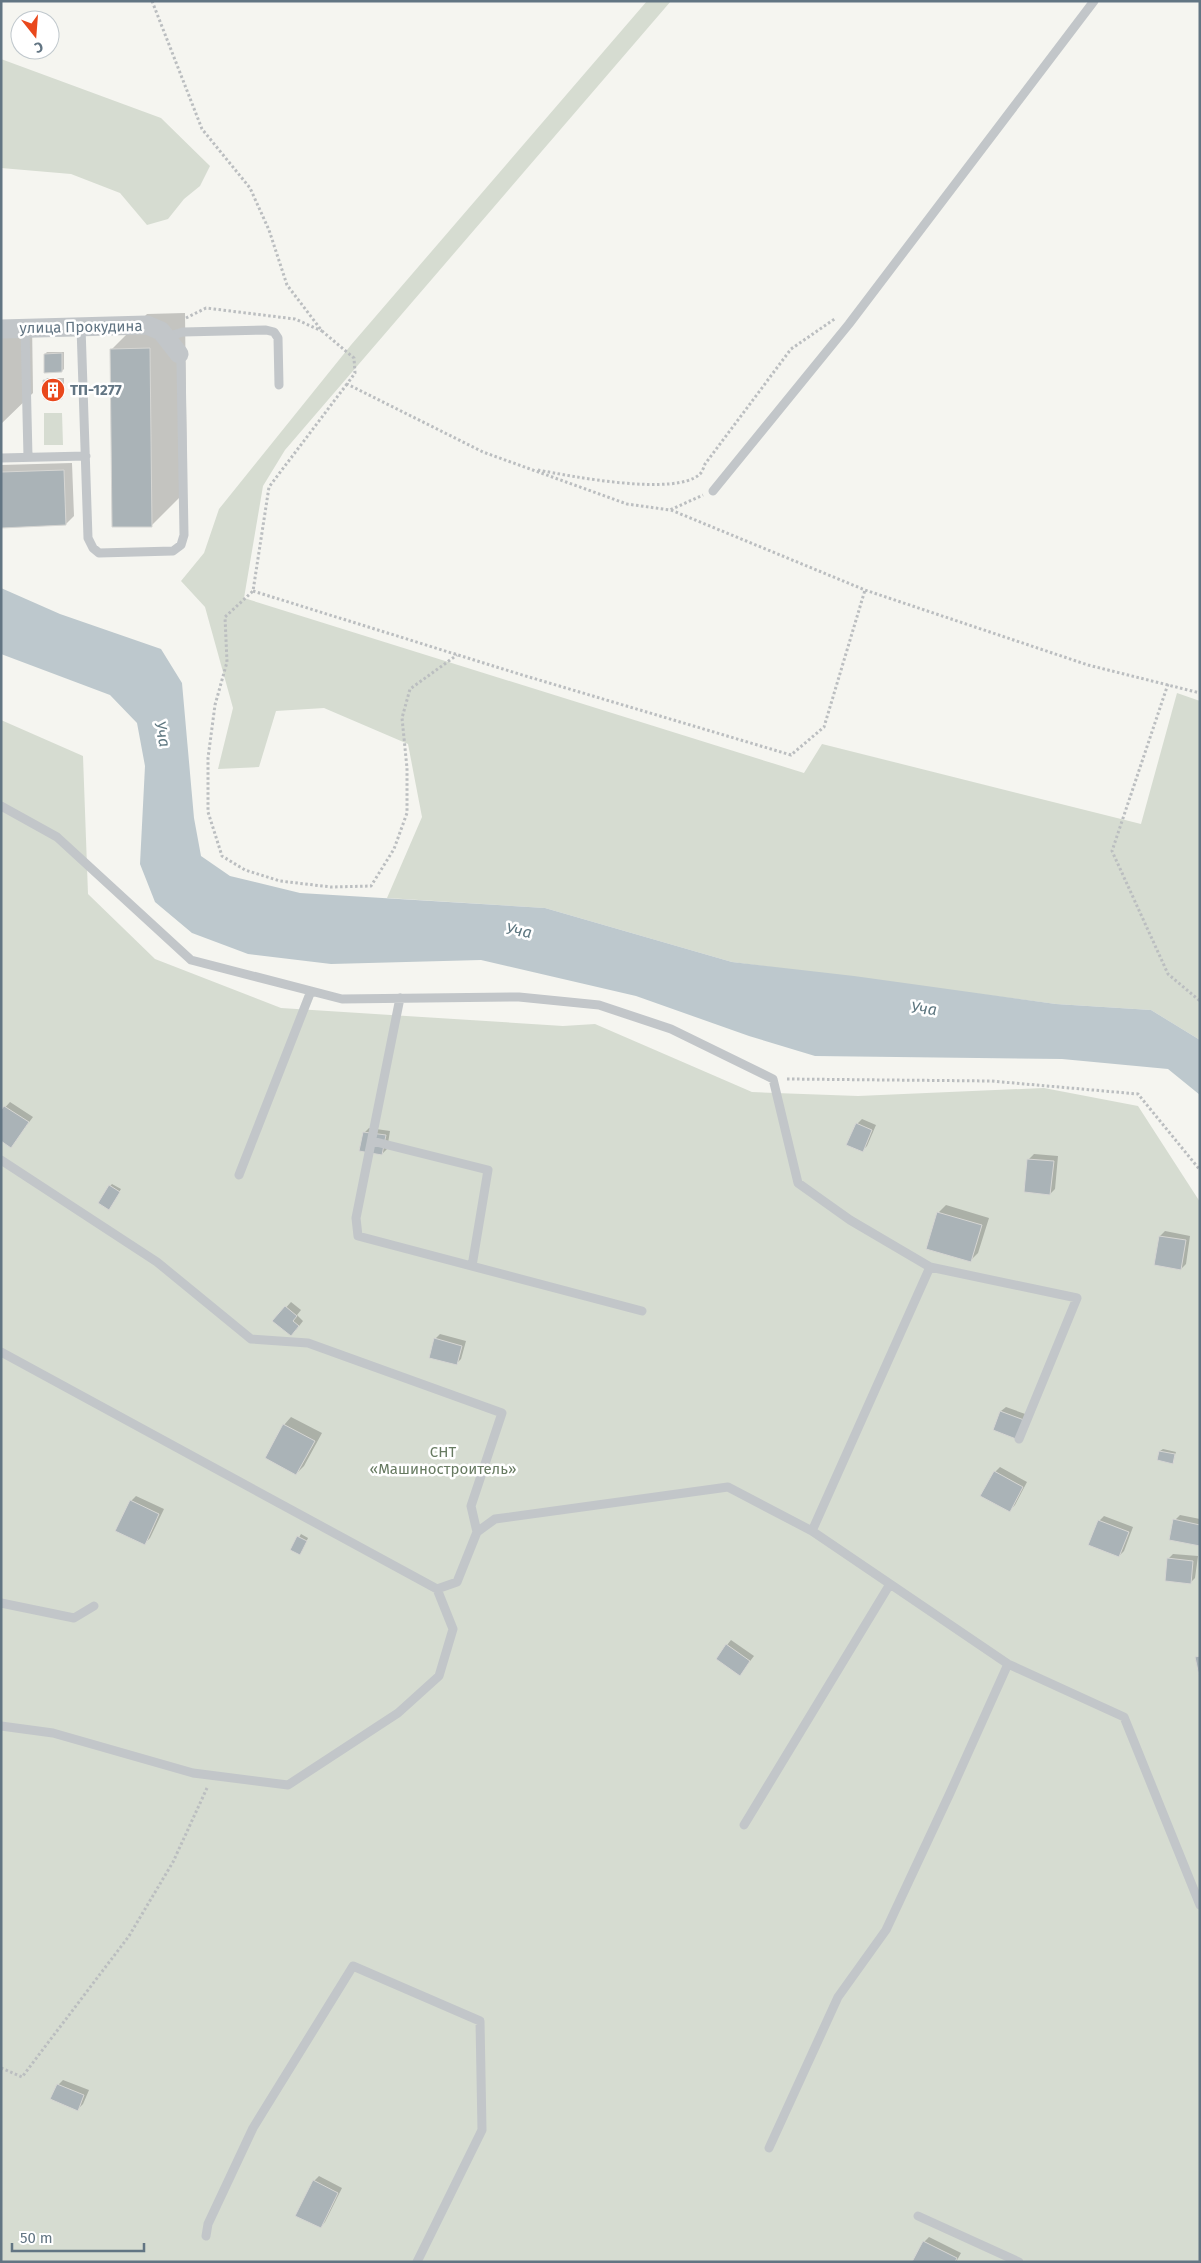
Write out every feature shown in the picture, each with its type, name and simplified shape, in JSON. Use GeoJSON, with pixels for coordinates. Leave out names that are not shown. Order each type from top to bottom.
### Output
{"type":"FeatureCollection","features":[{"type":"Feature","properties":{"kind":"street","name":"улица Прокудина"},"geometry":{"type":"LineString","coordinates":[[1,329],[147,325],[161,331],[179,354]]}},
{"type":"Feature","properties":{"kind":"lane"},"geometry":{"type":"LineString","coordinates":[[713,490],[862,307],[1094,1]]}},
{"type":"Feature","properties":{"kind":"lane"},"geometry":{"type":"LineString","coordinates":[[81,326],[88,538],[92,548],[100,554],[173,551],[181,545],[184,535],[181,363],[179,354]]}},
{"type":"Feature","properties":{"kind":"lane"},"geometry":{"type":"LineString","coordinates":[[25,328],[28,458]]}},
{"type":"Feature","properties":{"kind":"lane"},"geometry":{"type":"LineString","coordinates":[[166,337],[183,332],[266,330],[274,332],[278,338],[279,385]]}},
{"type":"Feature","properties":{"kind":"lane"},"geometry":{"type":"LineString","coordinates":[[1,458],[86,456]]}},
{"type":"Feature","properties":{"kind":"lane"},"geometry":{"type":"LineString","coordinates":[[1,806],[57,837],[191,960],[342,999],[519,997],[599,1005],[671,1029],[773,1079],[798,1183],[850,1220],[930,1267],[1077,1298],[1019,1439]]}},
{"type":"Feature","properties":{"kind":"lane"},"geometry":{"type":"LineString","coordinates":[[239,1175],[311,991]]}},
{"type":"Feature","properties":{"kind":"lane"},"geometry":{"type":"LineString","coordinates":[[400,998],[356,1218],[358,1236],[642,1311]]}},
{"type":"Feature","properties":{"kind":"lane"},"geometry":{"type":"LineString","coordinates":[[372,1141],[488,1170],[472,1266]]}},
{"type":"Feature","properties":{"kind":"lane"},"geometry":{"type":"LineString","coordinates":[[1,1160],[157,1262],[251,1339],[308,1343],[502,1413],[471,1506],[477,1532]]}},
{"type":"Feature","properties":{"kind":"lane"},"geometry":{"type":"LineString","coordinates":[[812,1531],[930,1267]]}},
{"type":"Feature","properties":{"kind":"lane"},"geometry":{"type":"LineString","coordinates":[[1,1352],[437,1589],[453,1628],[439,1676],[398,1713],[288,1785],[193,1773],[53,1733],[1,1726]]}},
{"type":"Feature","properties":{"kind":"lane"},"geometry":{"type":"LineString","coordinates":[[437,1589],[457,1582],[477,1532],[495,1519],[728,1487],[812,1531],[1008,1664],[1124,1717],[1200,1906]]}},
{"type":"Feature","properties":{"kind":"lane"},"geometry":{"type":"LineString","coordinates":[[744,1825],[890,1584]]}},
{"type":"Feature","properties":{"kind":"lane"},"geometry":{"type":"LineString","coordinates":[[1,1603],[74,1618],[94,1606]]}},
{"type":"Feature","properties":{"kind":"lane"},"geometry":{"type":"LineString","coordinates":[[769,2148],[838,1997],[886,1930],[1008,1664]]}},
{"type":"Feature","properties":{"kind":"lane"},"geometry":{"type":"LineString","coordinates":[[206,2236],[208,2224],[253,2128],[353,1966],[480,2021],[482,2130],[417,2262]]}},
{"type":"Feature","properties":{"kind":"lane"},"geometry":{"type":"LineString","coordinates":[[918,2216],[1019,2262]]}},
{"type":"Feature","properties":{"kind":"path"},"geometry":{"type":"LineString","coordinates":[[152,1],[202,129],[250,188],[269,230],[287,284],[322,331],[354,358],[355,373],[269,487],[253,592],[225,617],[227,662],[216,706],[208,758],[208,812],[222,856],[244,870],[280,881],[331,886],[371,886],[394,849],[407,813],[402,718],[410,689],[457,655]]}},
{"type":"Feature","properties":{"kind":"path"},"geometry":{"type":"LineString","coordinates":[[530,468],[593,480],[664,485],[687,481],[700,474],[705,464],[791,350],[841,315],[862,307]]}},
{"type":"Feature","properties":{"kind":"path"},"geometry":{"type":"LineString","coordinates":[[347,384],[483,452],[627,504],[670,510],[865,590],[1088,665],[1200,693]]}},
{"type":"Feature","properties":{"kind":"path"},"geometry":{"type":"LineString","coordinates":[[670,510],[713,490]]}},
{"type":"Feature","properties":{"kind":"path"},"geometry":{"type":"LineString","coordinates":[[253,592],[791,755],[824,727],[865,590]]}},
{"type":"Feature","properties":{"kind":"path"},"geometry":{"type":"LineString","coordinates":[[1168,684],[1112,851],[1168,974],[1200,1002]]}},
{"type":"Feature","properties":{"kind":"path"},"geometry":{"type":"LineString","coordinates":[[773,1079],[992,1081],[1138,1094],[1200,1170]]}},
{"type":"Feature","properties":{"kind":"path"},"geometry":{"type":"LineString","coordinates":[[1,2068],[22,2076],[129,1936],[173,1862],[213,1775]]}},
{"type":"Feature","properties":{"kind":"green space"},"geometry":{"type":"Polygon","coordinates":[[[647,1],[671,1],[285,450],[263,486],[244,598],[804,773],[822,744],[1141,824],[1177,693],[1200,701],[1200,1040],[1151,1010],[1056,1004],[732,962],[545,908],[387,898],[422,817],[408,744],[324,708],[276,711],[259,767],[218,769],[233,708],[205,607],[181,581],[204,553],[219,509],[351,345],[647,1]]]}},
{"type":"Feature","properties":{"kind":"green space"},"geometry":{"type":"Polygon","coordinates":[[[1,59],[161,118],[210,166],[200,186],[184,199],[168,219],[147,225],[120,193],[71,174],[1,168],[1,59]]]}},
{"type":"Feature","properties":{"kind":"green space"},"geometry":{"type":"Polygon","coordinates":[[[44,413],[62,413],[63,445],[44,445],[44,413]]]}},
{"type":"Feature","properties":{"kind":"green space","name":"СНТ «Машиностроитель»"},"geometry":{"type":"Polygon","coordinates":[[[1,720],[83,756],[88,894],[155,959],[281,1008],[563,1026],[595,1024],[752,1092],[858,1096],[1044,1088],[1138,1106],[1200,1202],[1200,2262],[1,2262],[1,720]]]}},
{"type":"Feature","properties":{"kind":"water","name":"Уча"},"geometry":{"type":"Polygon","coordinates":[[[1,588],[60,614],[161,649],[182,683],[194,818],[201,856],[230,876],[300,893],[545,908],[732,962],[854,976],[1056,1004],[1151,1010],[1200,1040],[1200,1095],[1168,1069],[1062,1059],[815,1056],[749,1036],[636,996],[481,960],[331,964],[248,954],[192,933],[155,902],[140,864],[145,766],[137,723],[110,695],[1,654],[1,588]]]}},
{"type":"Feature","properties":{"kind":"building"},"geometry":{"type":"Polygon","coordinates":[[[150,348],[152,527],[112,527],[110,349],[150,348]]]}},
{"type":"Feature","properties":{"kind":"building"},"geometry":{"type":"Polygon","coordinates":[[[62,353],[62,372],[44,373],[44,354],[62,353]]]}},
{"type":"Feature","properties":{"kind":"building","name":"ТП-1277"},"geometry":{"type":"Polygon","coordinates":[[[43,380],[62,380],[62,399],[44,399],[43,380]]]}},
{"type":"Feature","properties":{"kind":"building"},"geometry":{"type":"Polygon","coordinates":[[[64,470],[66,525],[1,528],[1,472],[64,470]]]}},
{"type":"Feature","properties":{"kind":"building"},"geometry":{"type":"Polygon","coordinates":[[[4,1106],[29,1122],[11,1148],[1,1141],[1,1110],[4,1106]]]}},
{"type":"Feature","properties":{"kind":"building"},"geometry":{"type":"Polygon","coordinates":[[[856,1123],[872,1130],[863,1152],[846,1145],[856,1123]]]}},
{"type":"Feature","properties":{"kind":"building"},"geometry":{"type":"Polygon","coordinates":[[[363,1132],[386,1135],[382,1155],[359,1151],[363,1132]]]}},
{"type":"Feature","properties":{"kind":"building"},"geometry":{"type":"Polygon","coordinates":[[[1027,1159],[1054,1161],[1050,1195],[1024,1192],[1027,1159]]]}},
{"type":"Feature","properties":{"kind":"building"},"geometry":{"type":"Polygon","coordinates":[[[109,1185],[120,1192],[109,1210],[98,1203],[109,1185]]]}},
{"type":"Feature","properties":{"kind":"building"},"geometry":{"type":"Polygon","coordinates":[[[937,1212],[982,1225],[971,1262],[926,1249],[937,1212]]]}},
{"type":"Feature","properties":{"kind":"building"},"geometry":{"type":"Polygon","coordinates":[[[1159,1236],[1186,1240],[1181,1270],[1154,1265],[1159,1236]]]}},
{"type":"Feature","properties":{"kind":"building"},"geometry":{"type":"Polygon","coordinates":[[[285,1306],[297,1316],[293,1321],[299,1326],[291,1336],[272,1321],[285,1306]]]}},
{"type":"Feature","properties":{"kind":"building"},"geometry":{"type":"Polygon","coordinates":[[[434,1338],[462,1346],[457,1365],[429,1358],[434,1338]]]}},
{"type":"Feature","properties":{"kind":"building"},"geometry":{"type":"Polygon","coordinates":[[[1000,1411],[1024,1420],[1016,1439],[993,1430],[1000,1411]]]}},
{"type":"Feature","properties":{"kind":"building"},"geometry":{"type":"Polygon","coordinates":[[[283,1424],[315,1441],[296,1475],[265,1458],[283,1424]]]}},
{"type":"Feature","properties":{"kind":"building"},"geometry":{"type":"Polygon","coordinates":[[[1159,1451],[1175,1454],[1173,1464],[1157,1460],[1159,1451]]]}},
{"type":"Feature","properties":{"kind":"building"},"geometry":{"type":"Polygon","coordinates":[[[994,1471],[1023,1487],[1010,1512],[980,1496],[994,1471]]]}},
{"type":"Feature","properties":{"kind":"building"},"geometry":{"type":"Polygon","coordinates":[[[130,1500],[159,1514],[145,1545],[115,1531],[130,1500]]]}},
{"type":"Feature","properties":{"kind":"building"},"geometry":{"type":"Polygon","coordinates":[[[1173,1519],[1200,1525],[1200,1546],[1169,1540],[1173,1519]]]}},
{"type":"Feature","properties":{"kind":"building"},"geometry":{"type":"Polygon","coordinates":[[[1098,1520],[1129,1532],[1119,1557],[1088,1545],[1098,1520]]]}},
{"type":"Feature","properties":{"kind":"building"},"geometry":{"type":"Polygon","coordinates":[[[297,1536],[307,1541],[300,1555],[290,1550],[297,1536]]]}},
{"type":"Feature","properties":{"kind":"building"},"geometry":{"type":"Polygon","coordinates":[[[1167,1558],[1193,1561],[1191,1584],[1165,1581],[1167,1558]]]}},
{"type":"Feature","properties":{"kind":"building"},"geometry":{"type":"Polygon","coordinates":[[[726,1644],[750,1661],[740,1676],[716,1659],[726,1644]]]}},
{"type":"Feature","properties":{"kind":"building"},"geometry":{"type":"Polygon","coordinates":[[[1200,1656],[1200,1680],[1195,1657],[1200,1656]]]}},
{"type":"Feature","properties":{"kind":"building"},"geometry":{"type":"Polygon","coordinates":[[[57,2084],[84,2095],[78,2111],[50,2099],[57,2084]]]}},
{"type":"Feature","properties":{"kind":"building"},"geometry":{"type":"Polygon","coordinates":[[[313,2180],[338,2193],[321,2228],[295,2216],[313,2180]]]}},
{"type":"Feature","properties":{"kind":"building"},"geometry":{"type":"Polygon","coordinates":[[[923,2241],[957,2258],[955,2262],[912,2262],[923,2241]]]}},
{"type":"Feature","properties":{"kind":"place","name":"ТП-1277"},"geometry":{"type":"Point","coordinates":[53,390]}}]}
